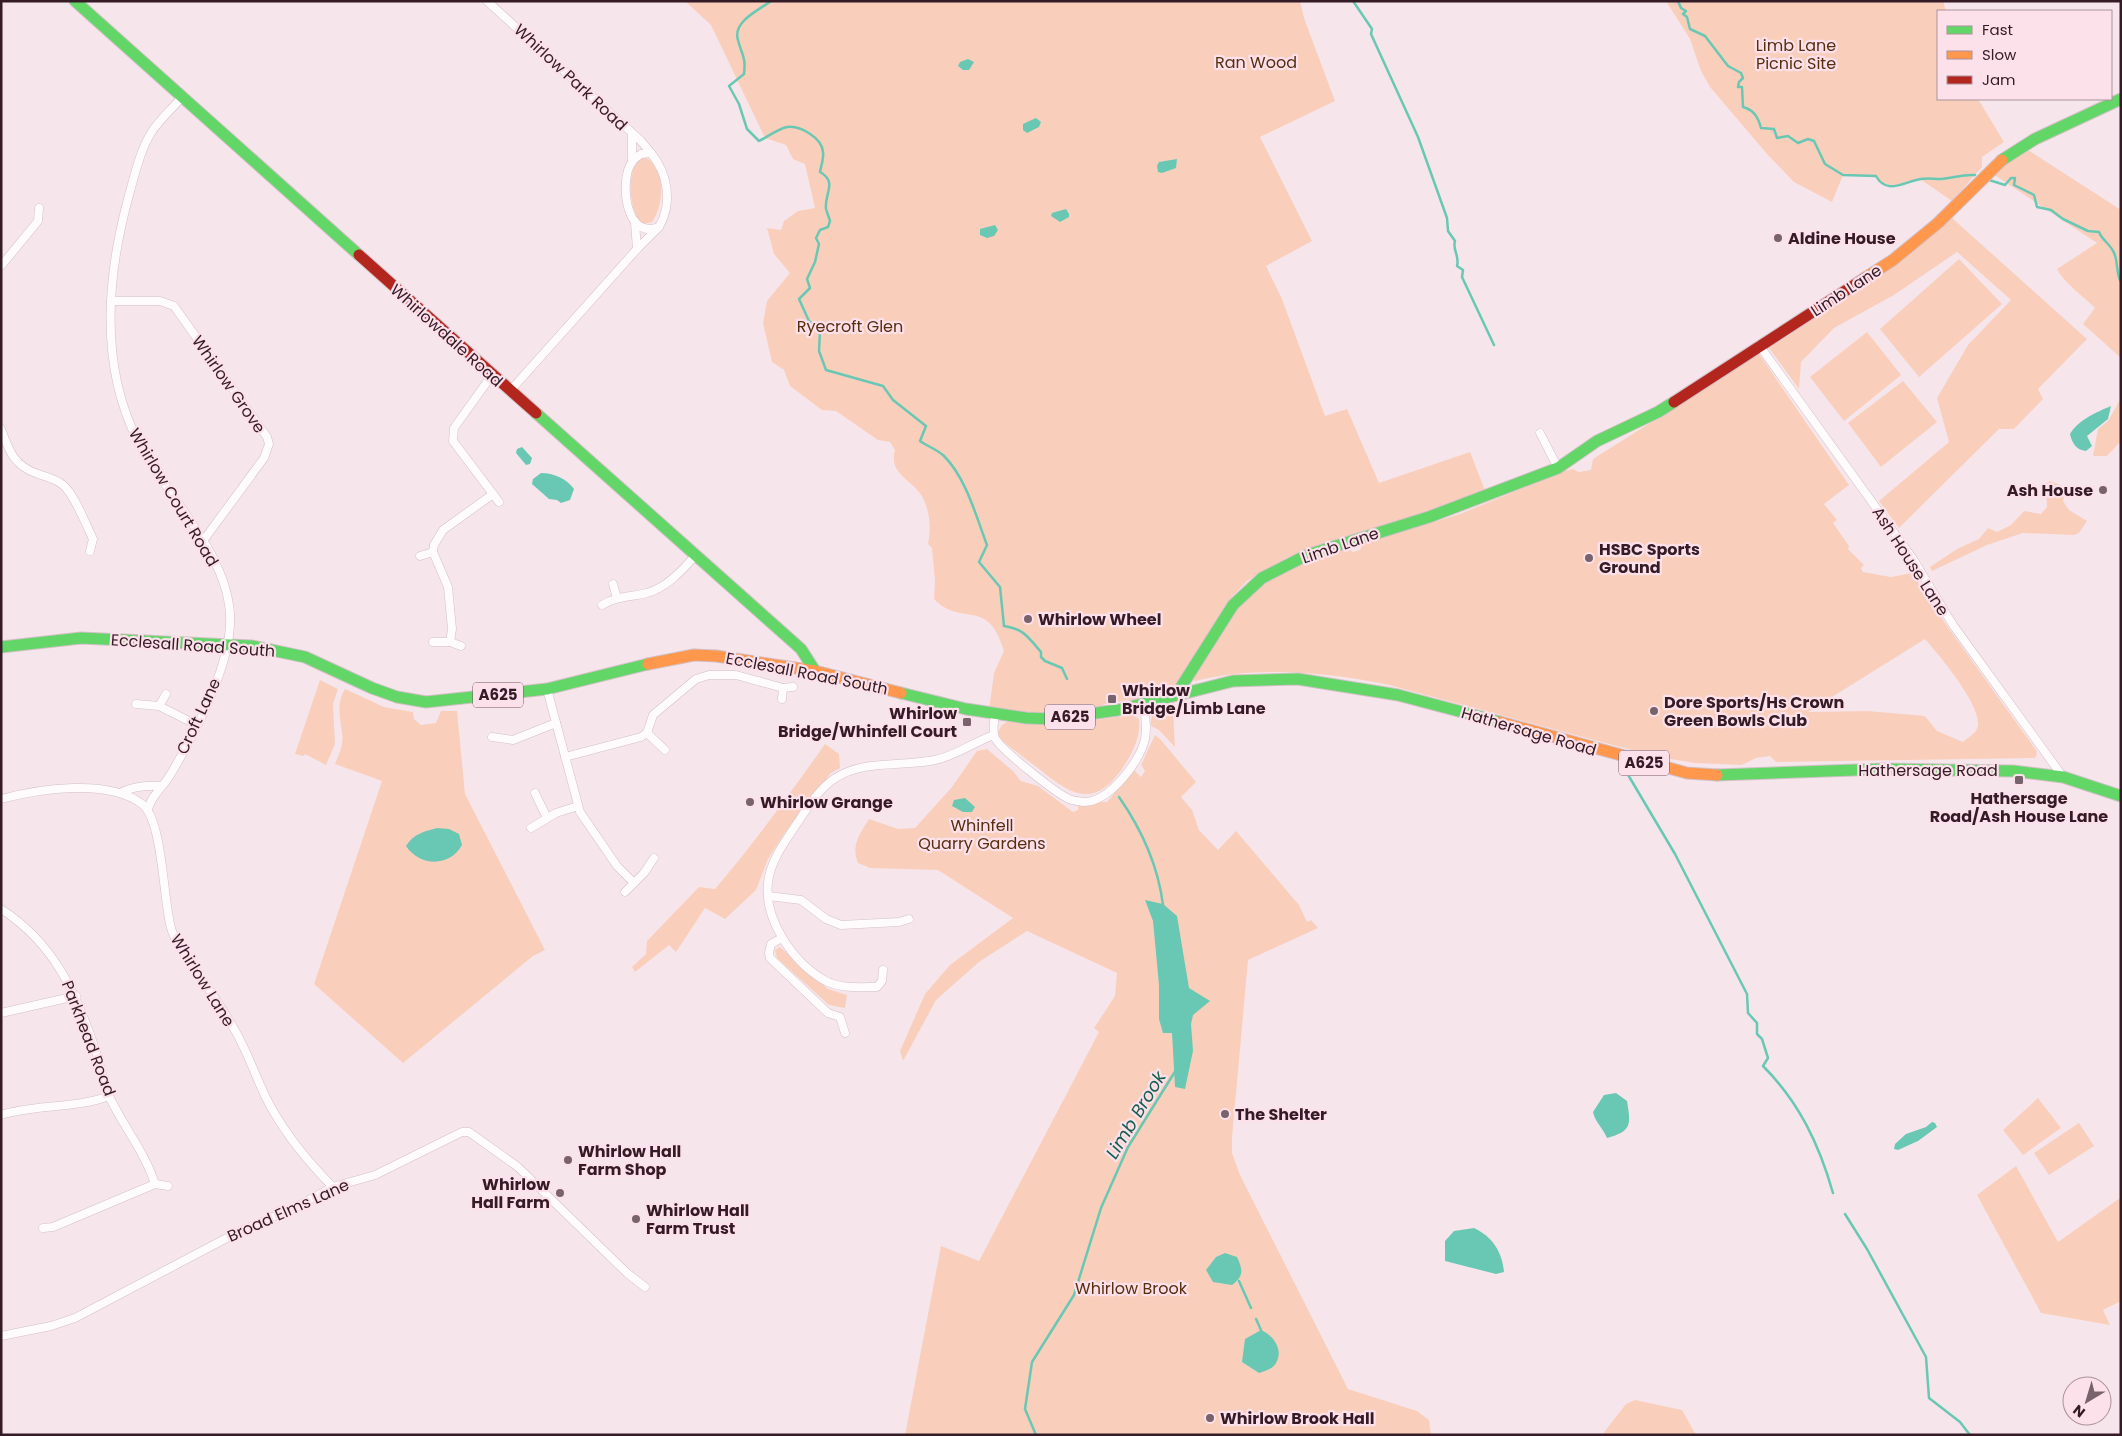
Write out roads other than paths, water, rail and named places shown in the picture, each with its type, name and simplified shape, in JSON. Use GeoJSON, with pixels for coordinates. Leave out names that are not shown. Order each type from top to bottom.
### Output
{"type":"FeatureCollection","features":[{"type":"Feature","properties":{"kind":"main road","name":"Whirlowdale Road"},"geometry":{"type":"LineString","coordinates":[[75,1],[800,649],[815,671]]}},
{"type":"Feature","properties":{"kind":"main road","name":"Limb Lane"},"geometry":{"type":"LineString","coordinates":[[1176,695],[1233,605],[1249,588],[1268,574],[1307,555],[1429,518],[1558,468],[1597,441],[1658,412],[1759,345],[1857,285],[1898,256],[1938,223],[1998,162],[2035,139],[2121,99]]}},
{"type":"Feature","properties":{"kind":"main road","name":"Ecclesall Road South"},"geometry":{"type":"LineString","coordinates":[[1,647],[81,638],[114,638],[228,644],[280,650],[305,657],[372,688],[397,697],[426,702],[547,689],[589,680],[665,659],[694,655],[744,658],[815,671],[995,715],[1053,719],[1143,705],[1176,695]]}},
{"type":"Feature","properties":{"kind":"main road","name":"Hathersage Road"},"geometry":{"type":"LineString","coordinates":[[1176,695],[1215,684],[1250,680],[1298,679],[1398,695],[1559,737],[1604,752],[1664,768],[1701,774],[1883,769],[1987,770],[2063,777],[2121,796]]}},
{"type":"Feature","properties":{"kind":"street","name":"Whirlow Park Road"},"geometry":{"type":"LineString","coordinates":[[487,1],[641,141],[659,163],[666,182],[667,203],[659,227],[510,391]]}},
{"type":"Feature","properties":{"kind":"street","name":"Whirlow Court Road"},"geometry":{"type":"LineString","coordinates":[[182,97],[150,134],[138,162],[114,260],[111,302],[112,357],[132,429],[139,444],[203,541],[225,588],[230,613],[228,644]]}},
{"type":"Feature","properties":{"kind":"street","name":"Whirlow Park Road"},"geometry":{"type":"LineString","coordinates":[[632,134],[632,162],[628,173],[626,194],[629,213],[635,223],[637,249]]}},
{"type":"Feature","properties":{"kind":"street"},"geometry":{"type":"LineString","coordinates":[[632,162],[641,154],[651,153]]}},
{"type":"Feature","properties":{"kind":"street"},"geometry":{"type":"LineString","coordinates":[[1,266],[38,221],[39,208]]}},
{"type":"Feature","properties":{"kind":"street"},"geometry":{"type":"LineString","coordinates":[[635,223],[642,229],[651,230],[659,227]]}},
{"type":"Feature","properties":{"kind":"street","name":"Whirlow Grove"},"geometry":{"type":"LineString","coordinates":[[111,302],[160,300],[174,306],[267,437],[269,444],[264,458],[203,541]]}},
{"type":"Feature","properties":{"kind":"street","name":"Ash House Lane"},"geometry":{"type":"LineString","coordinates":[[1759,345],[1913,559],[1953,625],[2063,777]]}},
{"type":"Feature","properties":{"kind":"street"},"geometry":{"type":"LineString","coordinates":[[492,375],[454,428],[452,435],[453,441],[499,502]]}},
{"type":"Feature","properties":{"kind":"street"},"geometry":{"type":"LineString","coordinates":[[1,429],[15,462],[28,470],[54,479],[69,492],[93,539],[90,551]]}},
{"type":"Feature","properties":{"kind":"street"},"geometry":{"type":"LineString","coordinates":[[1540,433],[1558,468]]}},
{"type":"Feature","properties":{"kind":"street"},"geometry":{"type":"LineString","coordinates":[[450,642],[452,629],[448,587],[433,552],[438,537],[444,530],[493,494]]}},
{"type":"Feature","properties":{"kind":"street"},"geometry":{"type":"LineString","coordinates":[[420,556],[433,552]]}},
{"type":"Feature","properties":{"kind":"street"},"geometry":{"type":"LineString","coordinates":[[602,605],[617,598],[649,592],[663,586],[674,578],[696,555]]}},
{"type":"Feature","properties":{"kind":"street"},"geometry":{"type":"LineString","coordinates":[[612,584],[617,598]]}},
{"type":"Feature","properties":{"kind":"street"},"geometry":{"type":"LineString","coordinates":[[434,642],[450,642],[461,646]]}},
{"type":"Feature","properties":{"kind":"street","name":"Croft Lane"},"geometry":{"type":"LineString","coordinates":[[148,809],[152,796],[161,786],[198,725],[225,658],[228,644]]}},
{"type":"Feature","properties":{"kind":"street"},"geometry":{"type":"LineString","coordinates":[[565,757],[641,738],[647,733],[654,715],[696,679],[709,674],[736,674],[783,688],[793,687]]}},
{"type":"Feature","properties":{"kind":"street"},"geometry":{"type":"LineString","coordinates":[[782,699],[783,688]]}},
{"type":"Feature","properties":{"kind":"street"},"geometry":{"type":"LineString","coordinates":[[547,689],[578,806],[583,818],[617,866],[634,883]]}},
{"type":"Feature","properties":{"kind":"street"},"geometry":{"type":"LineString","coordinates":[[159,706],[166,694]]}},
{"type":"Feature","properties":{"kind":"street"},"geometry":{"type":"LineString","coordinates":[[136,704],[159,706],[198,725]]}},
{"type":"Feature","properties":{"kind":"street"},"geometry":{"type":"LineString","coordinates":[[995,715],[994,735],[999,744],[1052,788],[1070,799],[1090,802],[1104,796],[1119,782],[1141,750],[1146,730],[1143,705]]}},
{"type":"Feature","properties":{"kind":"street"},"geometry":{"type":"LineString","coordinates":[[492,737],[513,740],[556,723]]}},
{"type":"Feature","properties":{"kind":"street"},"geometry":{"type":"LineString","coordinates":[[647,733],[665,750]]}},
{"type":"Feature","properties":{"kind":"street"},"geometry":{"type":"LineString","coordinates":[[883,970],[882,981],[877,987],[843,986],[825,981],[800,960],[782,938],[774,922],[768,896],[770,870],[779,853],[818,795],[834,779],[864,767],[936,760],[994,735]]}},
{"type":"Feature","properties":{"kind":"street"},"geometry":{"type":"LineString","coordinates":[[120,794],[127,789],[147,785],[161,786]]}},
{"type":"Feature","properties":{"kind":"street"},"geometry":{"type":"LineString","coordinates":[[1,799],[24,793],[60,789],[108,790],[141,803],[148,809]]}},
{"type":"Feature","properties":{"kind":"street"},"geometry":{"type":"LineString","coordinates":[[534,793],[547,818]]}},
{"type":"Feature","properties":{"kind":"street"},"geometry":{"type":"LineString","coordinates":[[531,828],[547,818],[578,806]]}},
{"type":"Feature","properties":{"kind":"street","name":"Whirlow Lane"},"geometry":{"type":"LineString","coordinates":[[148,809],[161,859],[171,928],[174,935],[233,1026],[272,1109],[301,1154],[332,1187]]}},
{"type":"Feature","properties":{"kind":"street"},"geometry":{"type":"LineString","coordinates":[[625,892],[649,867],[654,858]]}},
{"type":"Feature","properties":{"kind":"street"},"geometry":{"type":"LineString","coordinates":[[768,896],[801,900],[826,919],[841,924],[899,922],[909,919]]}},
{"type":"Feature","properties":{"kind":"street","name":"Parkhead Road"},"geometry":{"type":"LineString","coordinates":[[1,908],[29,931],[45,948],[69,981],[76,996],[109,1096],[145,1159],[155,1184]]}},
{"type":"Feature","properties":{"kind":"street"},"geometry":{"type":"LineString","coordinates":[[782,938],[771,944],[770,958],[828,1013],[840,1017],[845,1033]]}},
{"type":"Feature","properties":{"kind":"street"},"geometry":{"type":"LineString","coordinates":[[1,1013],[76,996]]}},
{"type":"Feature","properties":{"kind":"street"},"geometry":{"type":"LineString","coordinates":[[1,1115],[38,1107],[98,1100],[109,1096]]}},
{"type":"Feature","properties":{"kind":"street","name":"Broad Elms Lane"},"geometry":{"type":"LineString","coordinates":[[1,1336],[51,1326],[75,1318],[200,1250],[296,1207],[332,1187],[375,1175],[440,1141],[462,1132],[470,1132],[518,1167],[627,1274],[645,1287]]}},
{"type":"Feature","properties":{"kind":"street"},"geometry":{"type":"LineString","coordinates":[[43,1228],[53,1227],[155,1184],[168,1186]]}},
{"type":"Feature","properties":{"kind":"waterway","name":"Limb Brook"},"geometry":{"type":"LineString","coordinates":[[771,1],[748,17],[739,28],[737,34],[744,60],[744,74],[729,86],[739,104],[747,129],[759,141],[780,129],[792,127],[804,130],[815,137],[822,147],[823,157],[820,172],[825,176],[829,184],[826,209],[830,221],[828,227],[820,230],[816,238],[819,244],[815,262],[807,279],[810,288],[799,299],[809,321],[820,331],[819,351],[826,370],[883,386],[893,400],[926,426],[920,441],[942,454],[952,465],[964,486],[974,510],[987,545],[979,562],[1000,587],[1004,626],[1011,627],[1025,634],[1041,652],[1041,657],[1045,661],[1062,668],[1067,679]]}},
{"type":"Feature","properties":{"kind":"waterway"},"geometry":{"type":"LineString","coordinates":[[1353,1],[1372,29],[1371,34],[1418,137],[1447,218],[1448,231],[1455,241],[1454,247],[1458,259],[1457,266],[1463,270],[1462,277],[1494,345]]}},
{"type":"Feature","properties":{"kind":"waterway"},"geometry":{"type":"LineString","coordinates":[[1678,1],[1681,8],[1686,11],[1683,14],[1687,17],[1690,29],[1705,36],[1728,66],[1741,73],[1743,78],[1739,82],[1738,87],[1742,87],[1743,107],[1755,114],[1761,128],[1774,129],[1777,138],[1788,136],[1798,143],[1808,139],[1814,141],[1825,164],[1843,175],[1876,176],[1885,185],[1897,186],[1921,179],[1975,175]]}},
{"type":"Feature","properties":{"kind":"waterway"},"geometry":{"type":"LineString","coordinates":[[1989,180],[2005,185],[2011,178],[2015,178],[2014,185],[2034,195],[2037,207],[2051,210],[2063,219],[2088,231],[2099,232],[2115,255],[2121,282]]}},
{"type":"Feature","properties":{"kind":"waterway"},"geometry":{"type":"LineString","coordinates":[[1624,768],[1675,854],[1747,994],[1748,1013],[1757,1023],[1757,1034],[1762,1039],[1768,1058],[1763,1066],[1787,1094],[1806,1125],[1821,1158],[1833,1193]]}},
{"type":"Feature","properties":{"kind":"waterway","name":"Limb Brook"},"geometry":{"type":"LineString","coordinates":[[1119,797],[1135,822],[1148,848],[1161,890],[1163,905]]}},
{"type":"Feature","properties":{"kind":"waterway","name":"Limb Brook"},"geometry":{"type":"LineString","coordinates":[[1036,1435],[1025,1409],[1032,1362],[1074,1295],[1101,1208],[1128,1147],[1176,1070]]}},
{"type":"Feature","properties":{"kind":"waterway"},"geometry":{"type":"LineString","coordinates":[[1845,1214],[1867,1249],[1926,1357],[1929,1398],[1960,1422],[1970,1435]]}},
{"type":"Feature","properties":{"kind":"waterway"},"geometry":{"type":"LineString","coordinates":[[1239,1281],[1251,1308]]}},
{"type":"Feature","properties":{"kind":"waterway"},"geometry":{"type":"LineString","coordinates":[[1256,1319],[1261,1330]]}},
{"type":"Feature","properties":{"kind":"place","name":"Aldine House"},"geometry":{"type":"Point","coordinates":[1778,238]}},
{"type":"Feature","properties":{"kind":"place","name":"Ash House"},"geometry":{"type":"Point","coordinates":[2103,490]}},
{"type":"Feature","properties":{"kind":"place","name":"HSBC Sports Ground"},"geometry":{"type":"Point","coordinates":[1589,558]}},
{"type":"Feature","properties":{"kind":"place","name":"Whirlow Wheel"},"geometry":{"type":"Point","coordinates":[1028,619]}},
{"type":"Feature","properties":{"kind":"place","name":"Whirlow Bridge/Limb Lane"},"geometry":{"type":"Point","coordinates":[1112,699]}},
{"type":"Feature","properties":{"kind":"place","name":"Dore Sports/Hs Crown Green Bowls Club"},"geometry":{"type":"Point","coordinates":[1654,711]}},
{"type":"Feature","properties":{"kind":"place","name":"Whirlow Bridge/Whinfell Court"},"geometry":{"type":"Point","coordinates":[967,722]}},
{"type":"Feature","properties":{"kind":"place","name":"Hathersage Road/Ash House Lane"},"geometry":{"type":"Point","coordinates":[2019,780]}},
{"type":"Feature","properties":{"kind":"place","name":"Whirlow Grange"},"geometry":{"type":"Point","coordinates":[750,802]}},
{"type":"Feature","properties":{"kind":"place","name":"The Shelter"},"geometry":{"type":"Point","coordinates":[1225,1114]}},
{"type":"Feature","properties":{"kind":"place","name":"Whirlow Hall Farm Shop"},"geometry":{"type":"Point","coordinates":[568,1160]}},
{"type":"Feature","properties":{"kind":"place","name":"Whirlow Hall Farm"},"geometry":{"type":"Point","coordinates":[560,1193]}},
{"type":"Feature","properties":{"kind":"place","name":"Whirlow Hall Farm Trust"},"geometry":{"type":"Point","coordinates":[636,1219]}},
{"type":"Feature","properties":{"kind":"place","name":"Whirlow Brook Hall"},"geometry":{"type":"Point","coordinates":[1210,1418]}},
{"type":"Feature","properties":{"kind":"park label","name":"Limb Lane Picnic Site"},"geometry":{"type":"Point","coordinates":[1796,54]}},
{"type":"Feature","properties":{"kind":"park label","name":"Ran Wood"},"geometry":{"type":"Point","coordinates":[1256,62]}},
{"type":"Feature","properties":{"kind":"park label","name":"Ryecroft Glen"},"geometry":{"type":"Point","coordinates":[850,326]}},
{"type":"Feature","properties":{"kind":"park label","name":"Whinfell Quarry Gardens"},"geometry":{"type":"Point","coordinates":[982,834]}},
{"type":"Feature","properties":{"kind":"park label","name":"Whirlow Brook"},"geometry":{"type":"Point","coordinates":[1131,1288]}}]}
